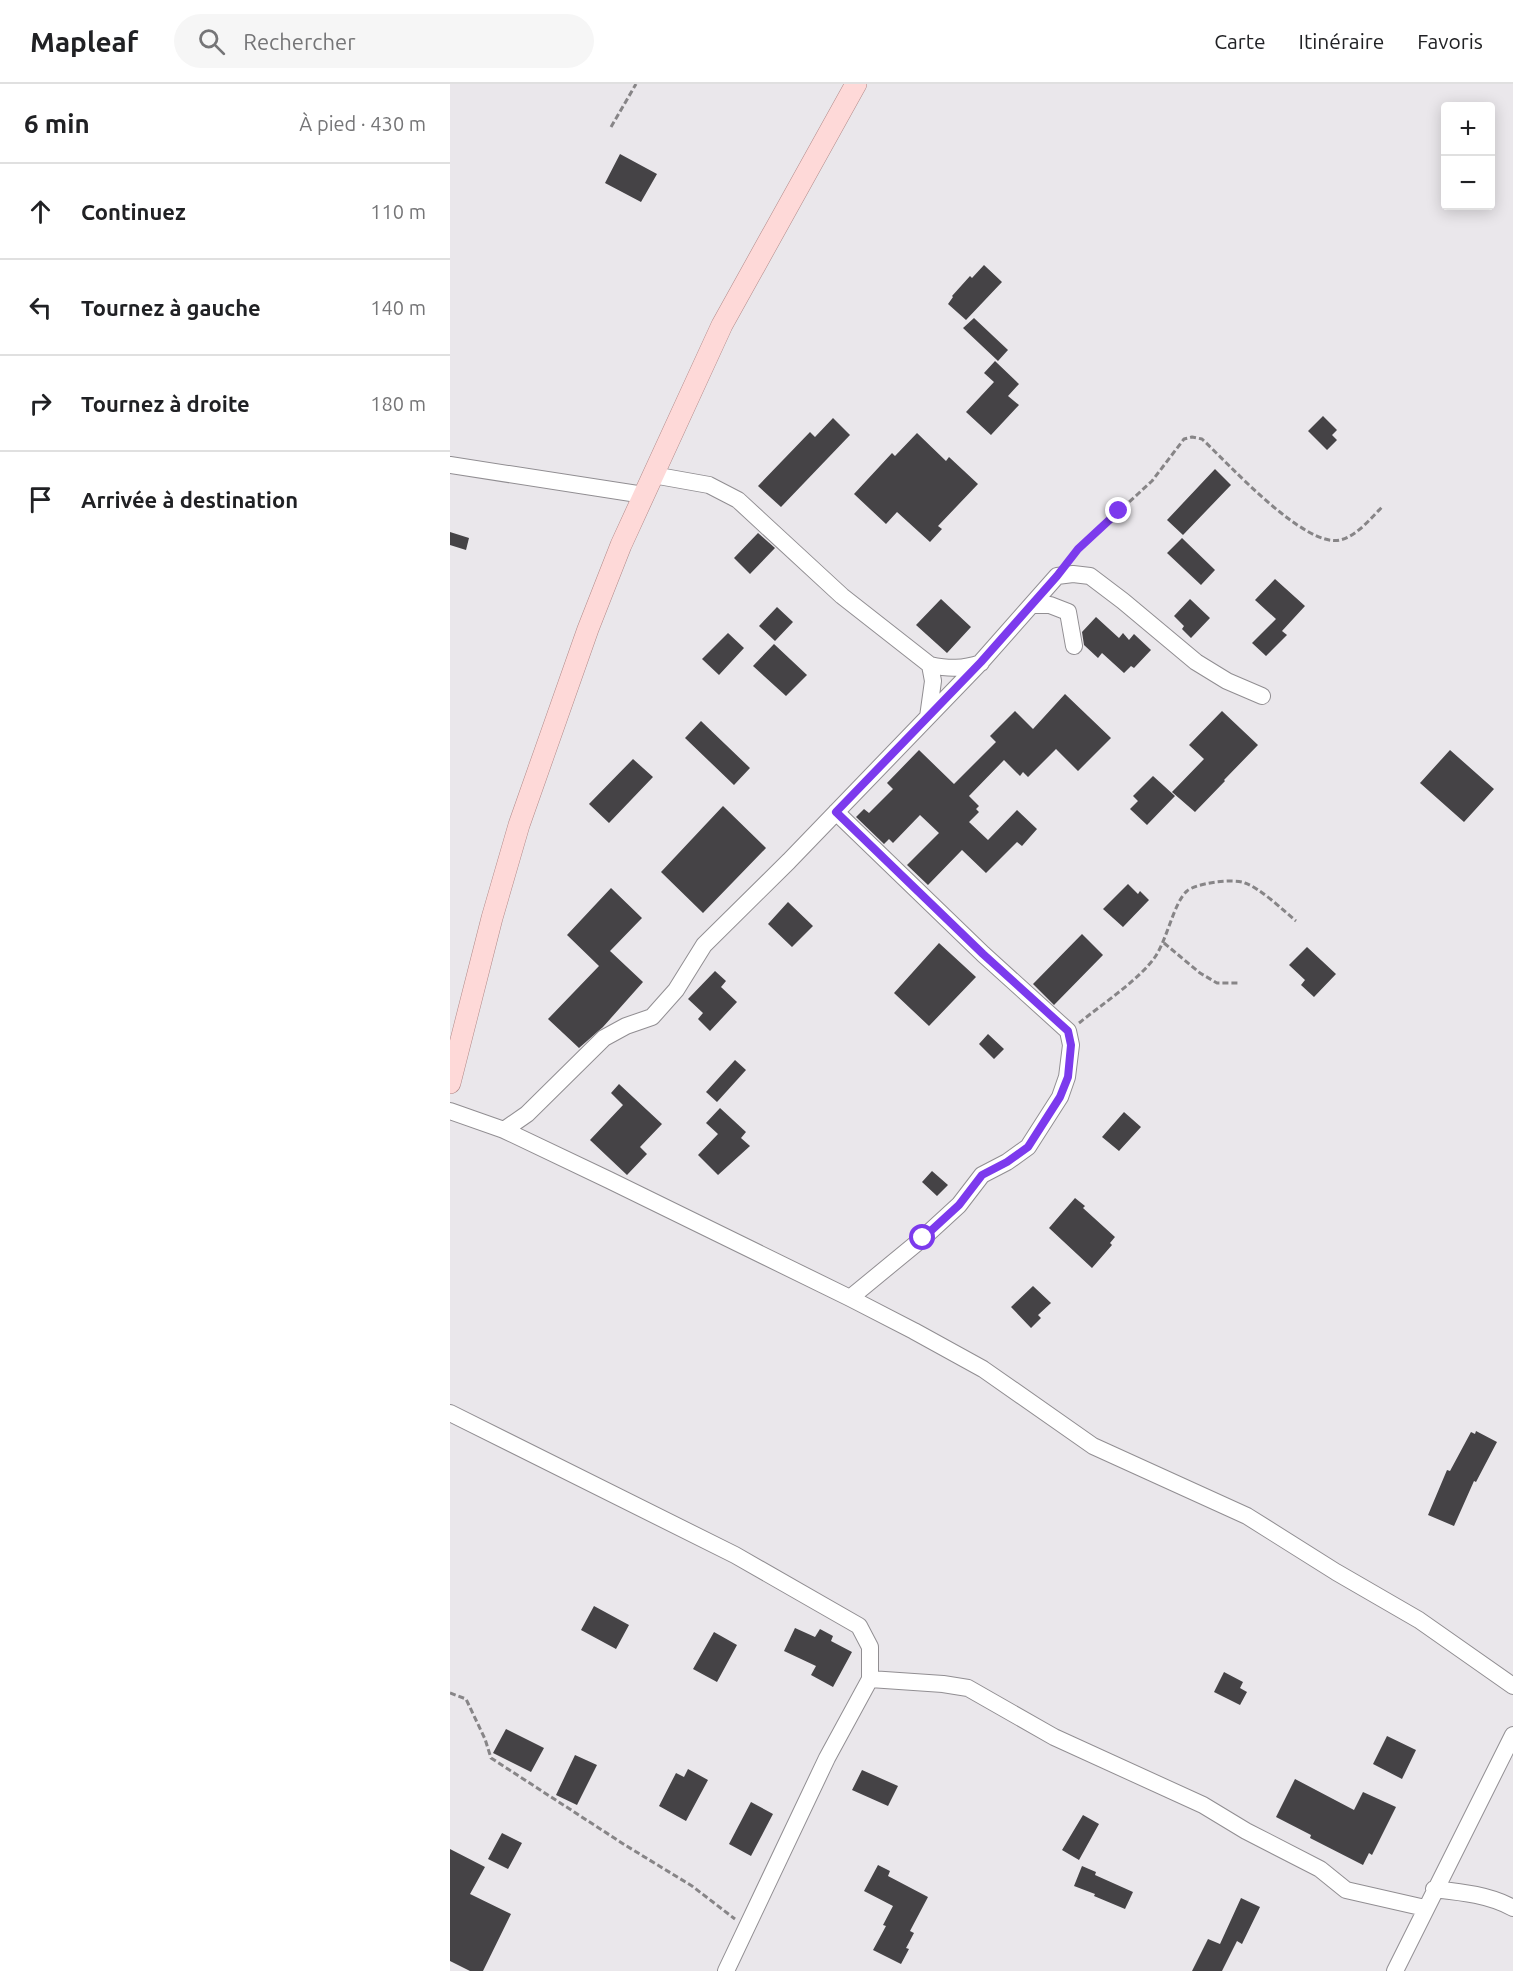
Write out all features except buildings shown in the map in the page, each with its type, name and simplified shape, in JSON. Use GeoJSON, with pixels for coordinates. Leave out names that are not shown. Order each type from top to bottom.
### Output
{"type":"FeatureCollection","features":[{"type":"Feature","properties":{"kind":"main road"},"geometry":{"type":"LineString","coordinates":[[450,1083],[492,918],[523,815],[588,629],[621,545],[722,325],[856,84]]}},
{"type":"Feature","properties":{"kind":"street"},"geometry":{"type":"LineString","coordinates":[[450,465],[644,495]]}},
{"type":"Feature","properties":{"kind":"street"},"geometry":{"type":"LineString","coordinates":[[653,475],[709,485],[738,500],[842,596],[930,665],[946,669],[965,668],[981,662]]}},
{"type":"Feature","properties":{"kind":"street"},"geometry":{"type":"LineString","coordinates":[[504,1130],[527,1114],[604,1038],[626,1026],[652,1017],[676,990],[704,945],[981,662],[1057,576],[1073,574],[1090,576],[1123,600],[1196,662],[1227,681],[1262,696]]}},
{"type":"Feature","properties":{"kind":"street"},"geometry":{"type":"LineString","coordinates":[[1032,605],[1050,605],[1068,612],[1074,646]]}},
{"type":"Feature","properties":{"kind":"street"},"geometry":{"type":"LineString","coordinates":[[928,717],[933,681],[930,665]]}},
{"type":"Feature","properties":{"kind":"street"},"geometry":{"type":"LineString","coordinates":[[836,812],[983,954],[1068,1031],[1071,1045],[1068,1077],[1060,1097],[1028,1147],[1007,1162],[982,1175],[959,1205],[850,1298]]}},
{"type":"Feature","properties":{"kind":"street"},"geometry":{"type":"LineString","coordinates":[[450,1111],[504,1130],[850,1298],[983,1370],[1093,1446],[1247,1516],[1336,1572],[1419,1620],[1513,1686]]}},
{"type":"Feature","properties":{"kind":"street"},"geometry":{"type":"LineString","coordinates":[[450,1413],[735,1555],[859,1626],[870,1647],[870,1679],[827,1758],[726,1971]]}},
{"type":"Feature","properties":{"kind":"street"},"geometry":{"type":"LineString","coordinates":[[870,1679],[968,1688],[1054,1737],[1203,1805],[1246,1831],[1320,1869],[1346,1890],[1425,1908]]}},
{"type":"Feature","properties":{"kind":"street"},"geometry":{"type":"LineString","coordinates":[[1395,1971],[1513,1735]]}},
{"type":"Feature","properties":{"kind":"street"},"geometry":{"type":"LineString","coordinates":[[1434,1889],[1464,1892],[1513,1908]]}},
{"type":"Feature","properties":{"kind":"path"},"geometry":{"type":"LineString","coordinates":[[611,127],[636,84]]}},
{"type":"Feature","properties":{"kind":"path"},"geometry":{"type":"LineString","coordinates":[[1057,576],[1078,549],[1152,482],[1184,439],[1192,437],[1202,439],[1271,506],[1308,533],[1339,540],[1358,530],[1383,506]]}},
{"type":"Feature","properties":{"kind":"path"},"geometry":{"type":"LineString","coordinates":[[1068,1031],[1126,986],[1155,959],[1178,905],[1187,891],[1208,883],[1244,882],[1296,921]]}},
{"type":"Feature","properties":{"kind":"path"},"geometry":{"type":"LineString","coordinates":[[1164,942],[1200,973],[1217,983],[1240,983]]}},
{"type":"Feature","properties":{"kind":"path"},"geometry":{"type":"LineString","coordinates":[[450,1693],[466,1699],[485,1739],[491,1758],[692,1886],[746,1927]]}},
{"type":"Feature","properties":{"kind":"route"},"geometry":{"type":"LineString","coordinates":[[923,1238],[959,1205],[982,1175],[1007,1162],[1028,1147],[1060,1097],[1068,1077],[1071,1045],[1068,1031],[983,954],[836,812],[981,662],[1078,549],[1119,511]]}}]}
